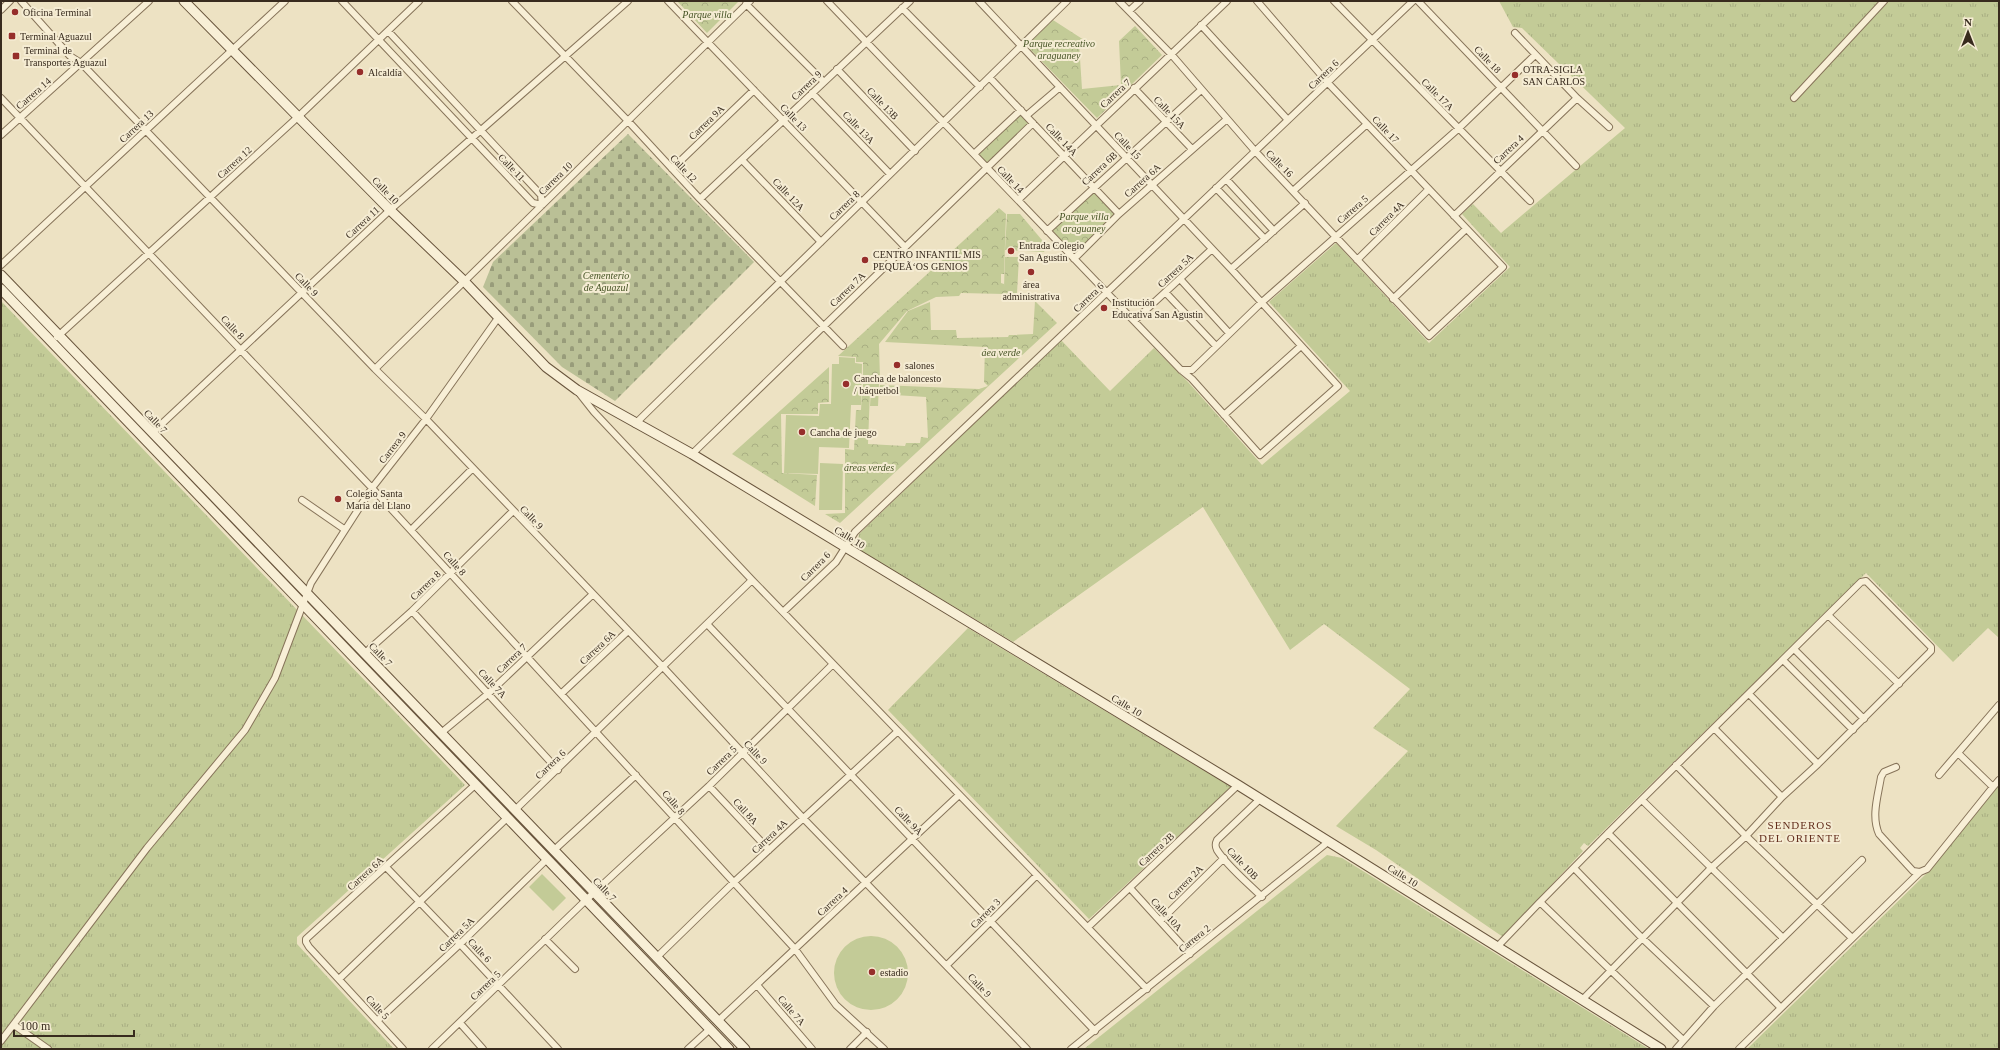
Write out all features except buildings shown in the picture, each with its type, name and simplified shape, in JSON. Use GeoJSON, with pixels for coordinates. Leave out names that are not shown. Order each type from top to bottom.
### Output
{"type":"FeatureCollection","features":[{"type":"Feature","properties":{"kind":"main road","name":"Calle 10"},"geometry":{"type":"LineString","coordinates":[[184,1],[300,116],[390,210],[464,281],[546,367],[576,390],[635,424],[692,454],[1238,785],[1661,1049]]}},
{"type":"Feature","properties":{"kind":"main road","name":"Calle 7"},"geometry":{"type":"LineString","coordinates":[[1,275],[152,433],[307,591],[593,893],[745,1049]]}},
{"type":"Feature","properties":{"kind":"main road","name":"Calle 7"},"geometry":{"type":"LineString","coordinates":[[1,289],[546,860],[729,1049]]}},
{"type":"Feature","properties":{"kind":"street"},"geometry":{"type":"LineString","coordinates":[[1,10],[10,1]]}},
{"type":"Feature","properties":{"kind":"street","name":"Calle 9"},"geometry":{"type":"LineString","coordinates":[[21,1],[70,56],[81,63],[375,369],[426,419],[663,667],[803,818],[948,965],[1027,1049]]}},
{"type":"Feature","properties":{"kind":"street","name":"Carrera 14"},"geometry":{"type":"LineString","coordinates":[[1,135],[149,1]]}},
{"type":"Feature","properties":{"kind":"street","name":"Carrera 13"},"geometry":{"type":"LineString","coordinates":[[1,264],[86,187],[285,1]]}},
{"type":"Feature","properties":{"kind":"street","name":"Calle 11"},"geometry":{"type":"LineString","coordinates":[[342,1],[533,203],[542,205],[541,195],[388,31]]}},
{"type":"Feature","properties":{"kind":"street","name":"Carrera 12"},"geometry":{"type":"LineString","coordinates":[[51,342],[150,254],[210,197],[300,116],[419,1]]}},
{"type":"Feature","properties":{"kind":"street","name":"Calle 12"},"geometry":{"type":"LineString","coordinates":[[512,1],[628,121],[700,199],[843,346]]}},
{"type":"Feature","properties":{"kind":"street","name":"Carrera 11"},"geometry":{"type":"LineString","coordinates":[[152,433],[390,210],[472,140],[628,1]]}},
{"type":"Feature","properties":{"kind":"street","name":"Calle 13"},"geometry":{"type":"LineString","coordinates":[[668,1],[905,247]]}},
{"type":"Feature","properties":{"kind":"street","name":"Calle 14"},"geometry":{"type":"LineString","coordinates":[[827,1],[1181,370],[1192,379],[1224,415]]}},
{"type":"Feature","properties":{"kind":"street","name":"Carrera 9"},"geometry":{"type":"LineString","coordinates":[[700,199],[910,1]]}},
{"type":"Feature","properties":{"kind":"street","name":"Calle 15"},"geometry":{"type":"LineString","coordinates":[[979,1],[1184,218],[1338,386],[1260,455],[1224,415]]}},
{"type":"Feature","properties":{"kind":"street","name":"Carrera 8"},"geometry":{"type":"LineString","coordinates":[[635,424],[1067,1]]}},
{"type":"Feature","properties":{"kind":"street","name":"Calle 16"},"geometry":{"type":"LineString","coordinates":[[1119,1],[1171,54],[1254,151],[1305,203],[1429,336]]}},
{"type":"Feature","properties":{"kind":"street"},"geometry":{"type":"LineString","coordinates":[[1129,11],[1140,1]]}},
{"type":"Feature","properties":{"kind":"street","name":"Carrera 7"},"geometry":{"type":"LineString","coordinates":[[1018,200],[1226,1]]}},
{"type":"Feature","properties":{"kind":"street","name":"Calle 17"},"geometry":{"type":"LineString","coordinates":[[1257,1],[1328,83],[1504,267],[1429,336]]}},
{"type":"Feature","properties":{"kind":"street","name":"Calle 17A"},"geometry":{"type":"LineString","coordinates":[[1334,1],[1371,41],[1530,201]]}},
{"type":"Feature","properties":{"kind":"street","name":"Carrera 6"},"geometry":{"type":"LineString","coordinates":[[783,612],[836,562],[856,532],[1413,1]]}},
{"type":"Feature","properties":{"kind":"street","name":"Calle 18"},"geometry":{"type":"LineString","coordinates":[[1418,1],[1576,166]]}},
{"type":"Feature","properties":{"kind":"street"},"geometry":{"type":"LineString","coordinates":[[1794,98],[1884,1]]}},
{"type":"Feature","properties":{"kind":"street"},"geometry":{"type":"LineString","coordinates":[[748,3],[824,82]]}},
{"type":"Feature","properties":{"kind":"street","name":"Carrera 10"},"geometry":{"type":"LineString","coordinates":[[375,369],[748,3]]}},
{"type":"Feature","properties":{"kind":"street"},"geometry":{"type":"LineString","coordinates":[[902,8],[980,87]]}},
{"type":"Feature","properties":{"kind":"street"},"geometry":{"type":"LineString","coordinates":[[1201,25],[1288,120]]}},
{"type":"Feature","properties":{"kind":"street"},"geometry":{"type":"LineString","coordinates":[[1515,33],[1577,98],[1609,127]]}},
{"type":"Feature","properties":{"kind":"street","name":"Carrera 5"},"geometry":{"type":"LineString","coordinates":[[1181,370],[1192,370],[1262,302],[1458,129],[1535,55]]}},
{"type":"Feature","properties":{"kind":"street","name":"Calle 13B"},"geometry":{"type":"LineString","coordinates":[[837,69],[915,151]]}},
{"type":"Feature","properties":{"kind":"street","name":"Calle 14A"},"geometry":{"type":"LineString","coordinates":[[990,78],[1119,214]]}},
{"type":"Feature","properties":{"kind":"street"},"geometry":{"type":"LineString","coordinates":[[1026,116],[1060,87]]}},
{"type":"Feature","properties":{"kind":"street","name":"Calle 15A"},"geometry":{"type":"LineString","coordinates":[[1134,88],[1192,149]]}},
{"type":"Feature","properties":{"kind":"street","name":"Carrera 9A"},"geometry":{"type":"LineString","coordinates":[[672,169],[754,90]]}},
{"type":"Feature","properties":{"kind":"street","name":"Carrera 6B"},"geometry":{"type":"LineString","coordinates":[[1047,231],[1126,157],[1167,122],[1201,90]]}},
{"type":"Feature","properties":{"kind":"street","name":"Calle 13A"},"geometry":{"type":"LineString","coordinates":[[812,93],[890,174]]}},
{"type":"Feature","properties":{"kind":"street","name":"Calle 8"},"geometry":{"type":"LineString","coordinates":[[1,98],[411,530],[526,657],[598,732],[733,883],[795,948],[836,1005],[884,1049]]}},
{"type":"Feature","properties":{"kind":"street","name":"Carrera 4"},"geometry":{"type":"LineString","coordinates":[[1454,216],[1577,98]]}},
{"type":"Feature","properties":{"kind":"street"},"geometry":{"type":"LineString","coordinates":[[974,154],[1021,110]]}},
{"type":"Feature","properties":{"kind":"street","name":"Carrera 6A"},"geometry":{"type":"LineString","coordinates":[[1074,259],[1119,214],[1227,119]]}},
{"type":"Feature","properties":{"kind":"street","name":"Carrera 7A"},"geometry":{"type":"LineString","coordinates":[[692,454],[1033,123]]}},
{"type":"Feature","properties":{"kind":"street"},"geometry":{"type":"LineString","coordinates":[[1293,191],[1367,124]]}},
{"type":"Feature","properties":{"kind":"street","name":"Calle 12A"},"geometry":{"type":"LineString","coordinates":[[742,160],[821,242]]}},
{"type":"Feature","properties":{"kind":"street"},"geometry":{"type":"LineString","coordinates":[[1226,179],[1274,230]]}},
{"type":"Feature","properties":{"kind":"street"},"geometry":{"type":"LineString","coordinates":[[1216,188],[1265,239]]}},
{"type":"Feature","properties":{"kind":"street","name":"Carrera 4A"},"geometry":{"type":"LineString","coordinates":[[1357,260],[1429,189]]}},
{"type":"Feature","properties":{"kind":"street"},"geometry":{"type":"LineString","coordinates":[[1231,269],[1305,203]]}},
{"type":"Feature","properties":{"kind":"street"},"geometry":{"type":"LineString","coordinates":[[1393,299],[1466,229]]}},
{"type":"Feature","properties":{"kind":"street","name":"Carrera 5A"},"geometry":{"type":"LineString","coordinates":[[1134,321],[1181,280],[1212,249]]}},
{"type":"Feature","properties":{"kind":"street"},"geometry":{"type":"LineString","coordinates":[[1181,280],[1229,333]]}},
{"type":"Feature","properties":{"kind":"street"},"geometry":{"type":"LineString","coordinates":[[1166,293],[1216,346]]}},
{"type":"Feature","properties":{"kind":"street","name":"Carrera 9"},"geometry":{"type":"LineString","coordinates":[[1,1041],[147,848],[245,730],[275,678],[307,591],[344,529],[372,488],[426,419],[498,318]]}},
{"type":"Feature","properties":{"kind":"street"},"geometry":{"type":"LineString","coordinates":[[1224,415],[1301,346]]}},
{"type":"Feature","properties":{"kind":"street","name":"Calle 10"},"geometry":{"type":"LineString","coordinates":[[576,390],[594,412],[752,580],[1147,989]]}},
{"type":"Feature","properties":{"kind":"street"},"geometry":{"type":"LineString","coordinates":[[411,530],[473,468]]}},
{"type":"Feature","properties":{"kind":"street"},"geometry":{"type":"LineString","coordinates":[[302,500],[344,529]]}},
{"type":"Feature","properties":{"kind":"street","name":"Carrera 8"},"geometry":{"type":"LineString","coordinates":[[365,653],[451,574],[513,511]]}},
{"type":"Feature","properties":{"kind":"street","name":"Carrera 6"},"geometry":{"type":"LineString","coordinates":[[515,810],[598,732],[752,580]]}},
{"type":"Feature","properties":{"kind":"street"},"geometry":{"type":"LineString","coordinates":[[1497,947],[1676,765],[1861,582],[1866,581],[1931,647],[1931,651],[1853,730],[1782,797],[1746,836],[1710,869],[1583,999]]}},
{"type":"Feature","properties":{"kind":"street","name":"Carrera 7"},"geometry":{"type":"LineString","coordinates":[[441,734],[488,693],[593,594]]}},
{"type":"Feature","properties":{"kind":"street","name":"Calle 7A"},"geometry":{"type":"LineString","coordinates":[[412,611],[558,770]]}},
{"type":"Feature","properties":{"kind":"street"},"geometry":{"type":"LineString","coordinates":[[1828,616],[1899,684]]}},
{"type":"Feature","properties":{"kind":"street","name":"Calle 9A"},"geometry":{"type":"LineString","coordinates":[[707,624],[1095,1031]]}},
{"type":"Feature","properties":{"kind":"street","name":"Carrera 6A"},"geometry":{"type":"LineString","coordinates":[[562,693],[628,631]]}},
{"type":"Feature","properties":{"kind":"street"},"geometry":{"type":"LineString","coordinates":[[1794,649],[1864,719]]}},
{"type":"Feature","properties":{"kind":"street"},"geometry":{"type":"LineString","coordinates":[[1783,660],[1853,730]]}},
{"type":"Feature","properties":{"kind":"street","name":"Carrera 5"},"geometry":{"type":"LineString","coordinates":[[674,818],[709,786],[833,664]]}},
{"type":"Feature","properties":{"kind":"street"},"geometry":{"type":"LineString","coordinates":[[1749,694],[1818,764]]}},
{"type":"Feature","properties":{"kind":"street"},"geometry":{"type":"LineString","coordinates":[[1939,775],[1999,705]]}},
{"type":"Feature","properties":{"kind":"street"},"geometry":{"type":"LineString","coordinates":[[1714,728],[1782,797]]}},
{"type":"Feature","properties":{"kind":"street","name":"Carrera 4A"},"geometry":{"type":"LineString","coordinates":[[656,958],[768,850],[898,731]]}},
{"type":"Feature","properties":{"kind":"street"},"geometry":{"type":"LineString","coordinates":[[1958,753],[1993,787]]}},
{"type":"Feature","properties":{"kind":"street"},"geometry":{"type":"LineString","coordinates":[[1676,765],[1746,836],[1818,903],[1852,938]]}},
{"type":"Feature","properties":{"kind":"street"},"geometry":{"type":"LineString","coordinates":[[1896,767],[1884,772],[1880,777],[1874,817],[1875,826],[1878,834],[1913,871],[1920,872]]}},
{"type":"Feature","properties":{"kind":"street"},"geometry":{"type":"LineString","coordinates":[[553,851],[636,775]]}},
{"type":"Feature","properties":{"kind":"street"},"geometry":{"type":"LineString","coordinates":[[1739,1049],[1780,1007],[1920,872],[1927,869],[1999,780]]}},
{"type":"Feature","properties":{"kind":"street","name":"Carrera 6A"},"geometry":{"type":"LineString","coordinates":[[339,979],[309,947],[306,939],[475,785]]}},
{"type":"Feature","properties":{"kind":"street","name":"Carrera 2B"},"geometry":{"type":"LineString","coordinates":[[1088,927],[1238,785]]}},
{"type":"Feature","properties":{"kind":"street","name":"Call 8A"},"geometry":{"type":"LineString","coordinates":[[709,786],[768,850]]}},
{"type":"Feature","properties":{"kind":"street","name":"Carrera 4"},"geometry":{"type":"LineString","coordinates":[[718,1022],[959,795]]}},
{"type":"Feature","properties":{"kind":"street","name":"Calle 10B"},"geometry":{"type":"LineString","coordinates":[[1260,799],[1217,840],[1216,848],[1262,897]]}},
{"type":"Feature","properties":{"kind":"street"},"geometry":{"type":"LineString","coordinates":[[1642,800],[1710,869],[1783,938]]}},
{"type":"Feature","properties":{"kind":"street"},"geometry":{"type":"LineString","coordinates":[[339,979],[507,818]]}},
{"type":"Feature","properties":{"kind":"street"},"geometry":{"type":"LineString","coordinates":[[586,900],[674,818]]}},
{"type":"Feature","properties":{"kind":"street"},"geometry":{"type":"LineString","coordinates":[[1608,833],[1780,1007]]}},
{"type":"Feature","properties":{"kind":"street","name":"Carrera 2"},"geometry":{"type":"LineString","coordinates":[[1071,1049],[1262,897],[1328,842]]}},
{"type":"Feature","properties":{"kind":"street","name":"Carrera 2A"},"geometry":{"type":"LineString","coordinates":[[1160,921],[1224,858]]}},
{"type":"Feature","properties":{"kind":"street","name":"Carrera 5A"},"geometry":{"type":"LineString","coordinates":[[377,1021],[460,944],[546,860]]}},
{"type":"Feature","properties":{"kind":"street"},"geometry":{"type":"LineString","coordinates":[[1676,1049],[1714,1006],[1862,860]]}},
{"type":"Feature","properties":{"kind":"street","name":"Calle 6"},"geometry":{"type":"LineString","coordinates":[[386,867],[421,902],[558,1048]]}},
{"type":"Feature","properties":{"kind":"street"},"geometry":{"type":"LineString","coordinates":[[1574,868],[1642,938],[1714,1006]]}},
{"type":"Feature","properties":{"kind":"street","name":"Carrera 3"},"geometry":{"type":"LineString","coordinates":[[948,965],[1037,875]]}},
{"type":"Feature","properties":{"kind":"street","name":"Calle 10A"},"geometry":{"type":"LineString","coordinates":[[1130,888],[1190,954]]}},
{"type":"Feature","properties":{"kind":"street","name":"Carrera 5"},"geometry":{"type":"LineString","coordinates":[[432,1049],[586,900]]}},
{"type":"Feature","properties":{"kind":"street"},"geometry":{"type":"LineString","coordinates":[[1540,902],[1683,1040]]}},
{"type":"Feature","properties":{"kind":"street"},"geometry":{"type":"LineString","coordinates":[[546,939],[575,969]]}},
{"type":"Feature","properties":{"kind":"street","name":"Calle 5"},"geometry":{"type":"LineString","coordinates":[[339,979],[403,1049]]}},
{"type":"Feature","properties":{"kind":"street","name":"Calle 7A"},"geometry":{"type":"LineString","coordinates":[[757,985],[812,1049]]}},
{"type":"Feature","properties":{"kind":"street"},"geometry":{"type":"LineString","coordinates":[[460,1023],[483,1049]]}},
{"type":"Feature","properties":{"kind":"street"},"geometry":{"type":"LineString","coordinates":[[14,1025],[48,1049]]}},
{"type":"Feature","properties":{"kind":"street"},"geometry":{"type":"LineString","coordinates":[[688,1049],[710,1029]]}},
{"type":"Feature","properties":{"kind":"street"},"geometry":{"type":"LineString","coordinates":[[850,1049],[867,1032]]}},
{"type":"Feature","properties":{"kind":"green space","name":"Parque villa"},"geometry":{"type":"Polygon","coordinates":[[[677,1],[739,1],[707,33],[677,1]]]}},
{"type":"Feature","properties":{"kind":"green space"},"geometry":{"type":"Polygon","coordinates":[[[1499,1],[1999,1],[1999,638],[1988,628],[1953,662],[1866,573],[1588,846],[1584,843],[1580,848],[1583,851],[1503,937],[1376,850],[1336,826],[1408,751],[1373,728],[1410,689],[1324,624],[1290,650],[1203,507],[1013,642],[860,550],[858,542],[859,534],[1061,340],[1110,391],[1154,348],[1188,382],[1262,465],[1350,391],[1269,302],[1336,243],[1429,343],[1510,267],[1462,214],[1473,204],[1501,233],[1625,128],[1522,28],[1513,27],[1499,1]]]}},
{"type":"Feature","properties":{"kind":"green space","name":"Parque recreativo araguaney"},"geometry":{"type":"Polygon","coordinates":[[[1053,20],[1084,40],[1079,43],[1082,89],[1121,85],[1119,41],[1135,26],[1162,55],[1097,118],[1026,45],[1053,20]]]}},
{"type":"Feature","properties":{"kind":"green space"},"geometry":{"type":"Polygon","coordinates":[[[1021,112],[1031,123],[985,165],[976,155],[1021,112]]]}},
{"type":"Feature","properties":{"kind":"green space","name":"Cementerio de Aguazul"},"geometry":{"type":"Polygon","coordinates":[[[628,134],[754,262],[615,401],[562,367],[483,287],[493,262],[628,134]]]}},
{"type":"Feature","properties":{"kind":"green space","name":"Parque villa araguaney"},"geometry":{"type":"Polygon","coordinates":[[[1093,191],[1115,214],[1073,255],[1052,230],[1093,191]]]}},
{"type":"Feature","properties":{"kind":"green space"},"geometry":{"type":"Polygon","coordinates":[[[999,208],[1006,214],[1004,274],[1001,274],[1001,283],[1004,284],[1004,287],[1005,257],[1019,257],[1017,293],[1015,293],[1014,302],[1007,302],[1007,295],[1004,294],[961,293],[959,296],[936,297],[907,311],[879,344],[880,379],[893,380],[892,383],[879,384],[878,406],[870,406],[871,390],[863,390],[863,362],[856,362],[856,357],[838,356],[999,208]]]}},
{"type":"Feature","properties":{"kind":"green space"},"geometry":{"type":"Polygon","coordinates":[[[1007,214],[1020,214],[1047,246],[1044,252],[1005,250],[1007,214]]]}},
{"type":"Feature","properties":{"kind":"green space"},"geometry":{"type":"Polygon","coordinates":[[[1,301],[465,785],[297,937],[297,944],[394,1049],[1,1049],[1,301]]]}},
{"type":"Feature","properties":{"kind":"green space","name":"áea verde"},"geometry":{"type":"Polygon","coordinates":[[[1035,301],[1057,323],[840,523],[825,514],[845,513],[845,449],[854,450],[856,410],[861,410],[862,391],[870,391],[868,444],[905,446],[906,443],[920,443],[921,437],[928,438],[926,397],[879,394],[880,385],[979,389],[988,386],[984,382],[985,347],[885,342],[908,311],[930,302],[931,330],[956,330],[957,338],[1008,337],[1009,335],[1033,334],[1035,301]]]}},
{"type":"Feature","properties":{"kind":"green space"},"geometry":{"type":"Polygon","coordinates":[[[839,357],[855,358],[855,363],[862,364],[861,405],[851,405],[849,448],[819,447],[818,474],[784,473],[786,415],[819,416],[820,404],[831,404],[832,364],[839,364],[839,357]]]}},
{"type":"Feature","properties":{"kind":"green space","name":"áreas verdes"},"geometry":{"type":"Polygon","coordinates":[[[829,367],[829,402],[818,403],[818,414],[781,414],[782,473],[817,475],[815,506],[732,454],[829,367]]]}},
{"type":"Feature","properties":{"kind":"green space"},"geometry":{"type":"Polygon","coordinates":[[[820,463],[843,464],[842,510],[819,510],[820,463]]]}},
{"type":"Feature","properties":{"kind":"green space"},"geometry":{"type":"Polygon","coordinates":[[[968,628],[1231,787],[1089,919],[888,710],[968,628]]]}},
{"type":"Feature","properties":{"kind":"green space"},"geometry":{"type":"Polygon","coordinates":[[[1999,785],[1999,1049],[1747,1049],[1929,871],[1999,785]]]}},
{"type":"Feature","properties":{"kind":"green space"},"geometry":{"type":"Polygon","coordinates":[[[1327,855],[1342,858],[1649,1049],[1084,1049],[1327,855]]]}},
{"type":"Feature","properties":{"kind":"green space"},"geometry":{"type":"Polygon","coordinates":[[[542,874],[566,898],[553,911],[529,887],[542,874]]]}},
{"type":"Feature","properties":{"kind":"green space","name":"estadio"},"geometry":{"type":"Polygon","coordinates":[[[871,936],[892,942],[902,952],[908,973],[902,994],[892,1004],[871,1010],[850,1004],[840,994],[834,973],[840,952],[850,942],[871,936]]]}},
{"type":"Feature","properties":{"kind":"place","name":"Oficina Terminal"},"geometry":{"type":"Point","coordinates":[15,12]}},
{"type":"Feature","properties":{"kind":"place","name":"Terminal Aguazul"},"geometry":{"type":"Point","coordinates":[12,36]}},
{"type":"Feature","properties":{"kind":"place","name":"Terminal de Transportes Aguazul"},"geometry":{"type":"Point","coordinates":[16,56]}},
{"type":"Feature","properties":{"kind":"place","name":"Alcaldía"},"geometry":{"type":"Point","coordinates":[360,72]}},
{"type":"Feature","properties":{"kind":"place","name":"OTRA-SIGLA SAN CARLOS"},"geometry":{"type":"Point","coordinates":[1515,75]}},
{"type":"Feature","properties":{"kind":"place","name":"Entrada Colegio San Agustin"},"geometry":{"type":"Point","coordinates":[1011,251]}},
{"type":"Feature","properties":{"kind":"place","name":"CENTRO INFANTIL MIS PEQUEÃ‘OS GENIOS"},"geometry":{"type":"Point","coordinates":[865,260]}},
{"type":"Feature","properties":{"kind":"place","name":"área administrativa"},"geometry":{"type":"Point","coordinates":[1031,272]}},
{"type":"Feature","properties":{"kind":"place","name":"Institución Educativa San Agustin"},"geometry":{"type":"Point","coordinates":[1104,308]}},
{"type":"Feature","properties":{"kind":"place","name":"salones"},"geometry":{"type":"Point","coordinates":[897,365]}},
{"type":"Feature","properties":{"kind":"place","name":"Cancha de baloncesto / báquetbol"},"geometry":{"type":"Point","coordinates":[846,384]}},
{"type":"Feature","properties":{"kind":"place","name":"Cancha de juego"},"geometry":{"type":"Point","coordinates":[802,432]}},
{"type":"Feature","properties":{"kind":"place","name":"Colegio Santa María del Llano"},"geometry":{"type":"Point","coordinates":[338,499]}},
{"type":"Feature","properties":{"kind":"place","name":"estadio"},"geometry":{"type":"Point","coordinates":[872,972]}},
{"type":"Feature","properties":{"kind":"district","name":"SENDEROS DEL ORIENTE"},"geometry":{"type":"Point","coordinates":[1800,831]}}]}
